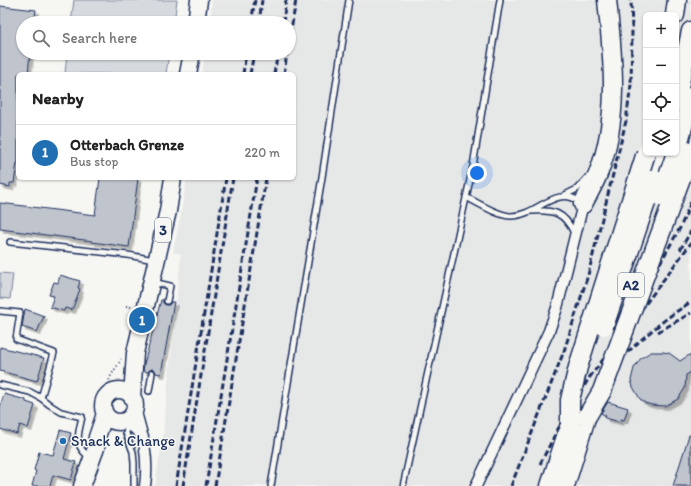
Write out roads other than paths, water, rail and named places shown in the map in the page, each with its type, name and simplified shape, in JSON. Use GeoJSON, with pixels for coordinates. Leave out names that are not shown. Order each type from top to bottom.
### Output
{"type":"FeatureCollection","features":[{"type":"Feature","properties":{"kind":"highway"},"geometry":{"type":"LineString","coordinates":[[583,204],[601,166],[606,146],[612,106],[613,70],[607,0]]}},
{"type":"Feature","properties":{"kind":"highway"},"geometry":{"type":"LineString","coordinates":[[675,12],[677,0]]}},
{"type":"Feature","properties":{"kind":"highway"},"geometry":{"type":"LineString","coordinates":[[679,88],[691,31]]}},
{"type":"Feature","properties":{"kind":"highway","name":"A2"},"geometry":{"type":"LineString","coordinates":[[679,142],[691,97]]}},
{"type":"Feature","properties":{"kind":"highway"},"geometry":{"type":"LineString","coordinates":[[578,421],[602,391],[691,150]]}},
{"type":"Feature","properties":{"kind":"highway"},"geometry":{"type":"LineString","coordinates":[[578,421],[570,400],[578,366],[645,156]]}},
{"type":"Feature","properties":{"kind":"highway","name":"A2"},"geometry":{"type":"LineString","coordinates":[[565,486],[578,421],[661,156]]}},
{"type":"Feature","properties":{"kind":"highway","name":"A2"},"geometry":{"type":"LineString","coordinates":[[550,486],[578,421],[675,156]]}},
{"type":"Feature","properties":{"kind":"main road"},"geometry":{"type":"LineString","coordinates":[[197,16],[199,0]]}},
{"type":"Feature","properties":{"kind":"main road"},"geometry":{"type":"LineString","coordinates":[[188,72],[191,60]]}},
{"type":"Feature","properties":{"kind":"main road","name":"3"},"geometry":{"type":"LineString","coordinates":[[120,421],[103,407],[104,400],[108,394],[116,390],[121,385],[135,353],[168,211],[173,180]]}},
{"type":"Feature","properties":{"kind":"main road","name":"3"},"geometry":{"type":"LineString","coordinates":[[82,486],[94,453],[97,437],[120,421],[131,416],[134,403],[135,353]]}},
{"type":"Feature","properties":{"kind":"main road"},"geometry":{"type":"LineString","coordinates":[[116,390],[127,392],[134,403]]}},
{"type":"Feature","properties":{"kind":"street"},"geometry":{"type":"LineString","coordinates":[[476,486],[550,331],[583,204]]}},
{"type":"Feature","properties":{"kind":"street"},"geometry":{"type":"LineString","coordinates":[[134,403],[142,429],[147,460],[145,486]]}},
{"type":"Feature","properties":{"kind":"street"},"geometry":{"type":"LineString","coordinates":[[120,421],[143,437]]}},
{"type":"Feature","properties":{"kind":"lane"},"geometry":{"type":"LineString","coordinates":[[271,486],[322,177],[349,0]]}},
{"type":"Feature","properties":{"kind":"lane"},"geometry":{"type":"LineString","coordinates":[[403,486],[473,166],[500,0]]}},
{"type":"Feature","properties":{"kind":"lane"},"geometry":{"type":"LineString","coordinates":[[600,149],[612,106]]}},
{"type":"Feature","properties":{"kind":"lane"},"geometry":{"type":"LineString","coordinates":[[531,212],[553,199],[564,196],[581,185],[591,172]]}},
{"type":"Feature","properties":{"kind":"lane"},"geometry":{"type":"LineString","coordinates":[[564,196],[572,197],[583,204]]}},
{"type":"Feature","properties":{"kind":"lane"},"geometry":{"type":"LineString","coordinates":[[466,197],[505,216],[517,216],[547,210],[555,212],[564,218],[575,234]]}},
{"type":"Feature","properties":{"kind":"lane"},"geometry":{"type":"LineString","coordinates":[[10,242],[128,255],[157,260]]}},
{"type":"Feature","properties":{"kind":"lane"},"geometry":{"type":"LineString","coordinates":[[152,281],[170,286],[167,301]]}},
{"type":"Feature","properties":{"kind":"lane"},"geometry":{"type":"LineString","coordinates":[[0,311],[20,313],[16,338],[54,352],[41,398]]}},
{"type":"Feature","properties":{"kind":"lane"},"geometry":{"type":"LineString","coordinates":[[149,392],[152,373]]}},
{"type":"Feature","properties":{"kind":"lane"},"geometry":{"type":"LineString","coordinates":[[0,385],[30,392],[61,412],[82,416],[78,440],[79,446],[84,454],[94,453]]}},
{"type":"Feature","properties":{"kind":"lane"},"geometry":{"type":"LineString","coordinates":[[120,421],[127,429],[126,433],[133,452],[134,486]]}},
{"type":"Feature","properties":{"kind":"railway"},"geometry":{"type":"LineString","coordinates":[[252,16],[255,0]]}},
{"type":"Feature","properties":{"kind":"railway"},"geometry":{"type":"LineString","coordinates":[[260,16],[262,0]]}},
{"type":"Feature","properties":{"kind":"railway"},"geometry":{"type":"LineString","coordinates":[[284,16],[286,0]]}},
{"type":"Feature","properties":{"kind":"railway"},"geometry":{"type":"LineString","coordinates":[[293,16],[296,0]]}},
{"type":"Feature","properties":{"kind":"railway"},"geometry":{"type":"LineString","coordinates":[[511,486],[564,351],[588,275],[619,150],[626,121],[631,85],[631,0]]}},
{"type":"Feature","properties":{"kind":"railway"},"geometry":{"type":"LineString","coordinates":[[243,72],[245,60]]}},
{"type":"Feature","properties":{"kind":"railway"},"geometry":{"type":"LineString","coordinates":[[250,72],[253,60]]}},
{"type":"Feature","properties":{"kind":"railway"},"geometry":{"type":"LineString","coordinates":[[274,72],[277,60]]}},
{"type":"Feature","properties":{"kind":"railway"},"geometry":{"type":"LineString","coordinates":[[284,72],[286,60]]}},
{"type":"Feature","properties":{"kind":"railway"},"geometry":{"type":"LineString","coordinates":[[176,486],[226,180]]}},
{"type":"Feature","properties":{"kind":"railway"},"geometry":{"type":"LineString","coordinates":[[183,486],[233,180]]}},
{"type":"Feature","properties":{"kind":"railway"},"geometry":{"type":"LineString","coordinates":[[206,486],[257,180]]}},
{"type":"Feature","properties":{"kind":"railway"},"geometry":{"type":"LineString","coordinates":[[215,486],[266,180]]}},
{"type":"Feature","properties":{"kind":"railway"},"geometry":{"type":"LineString","coordinates":[[540,464],[558,429],[589,378],[619,339],[644,291],[680,228],[691,202]]}},
{"type":"Feature","properties":{"kind":"railway"},"geometry":{"type":"LineString","coordinates":[[680,250],[691,231]]}},
{"type":"Feature","properties":{"kind":"railway"},"geometry":{"type":"LineString","coordinates":[[635,318],[691,243]]}},
{"type":"Feature","properties":{"kind":"railway"},"geometry":{"type":"LineString","coordinates":[[595,383],[653,330],[691,302]]}},
{"type":"Feature","properties":{"kind":"railway"},"geometry":{"type":"LineString","coordinates":[[658,332],[691,313]]}},
{"type":"Feature","properties":{"kind":"place","name":"Otterbach Grenze"},"geometry":{"type":"Point","coordinates":[142,320]}},
{"type":"Feature","properties":{"kind":"place","name":"Snack & Change"},"geometry":{"type":"Point","coordinates":[63,441]}}]}
